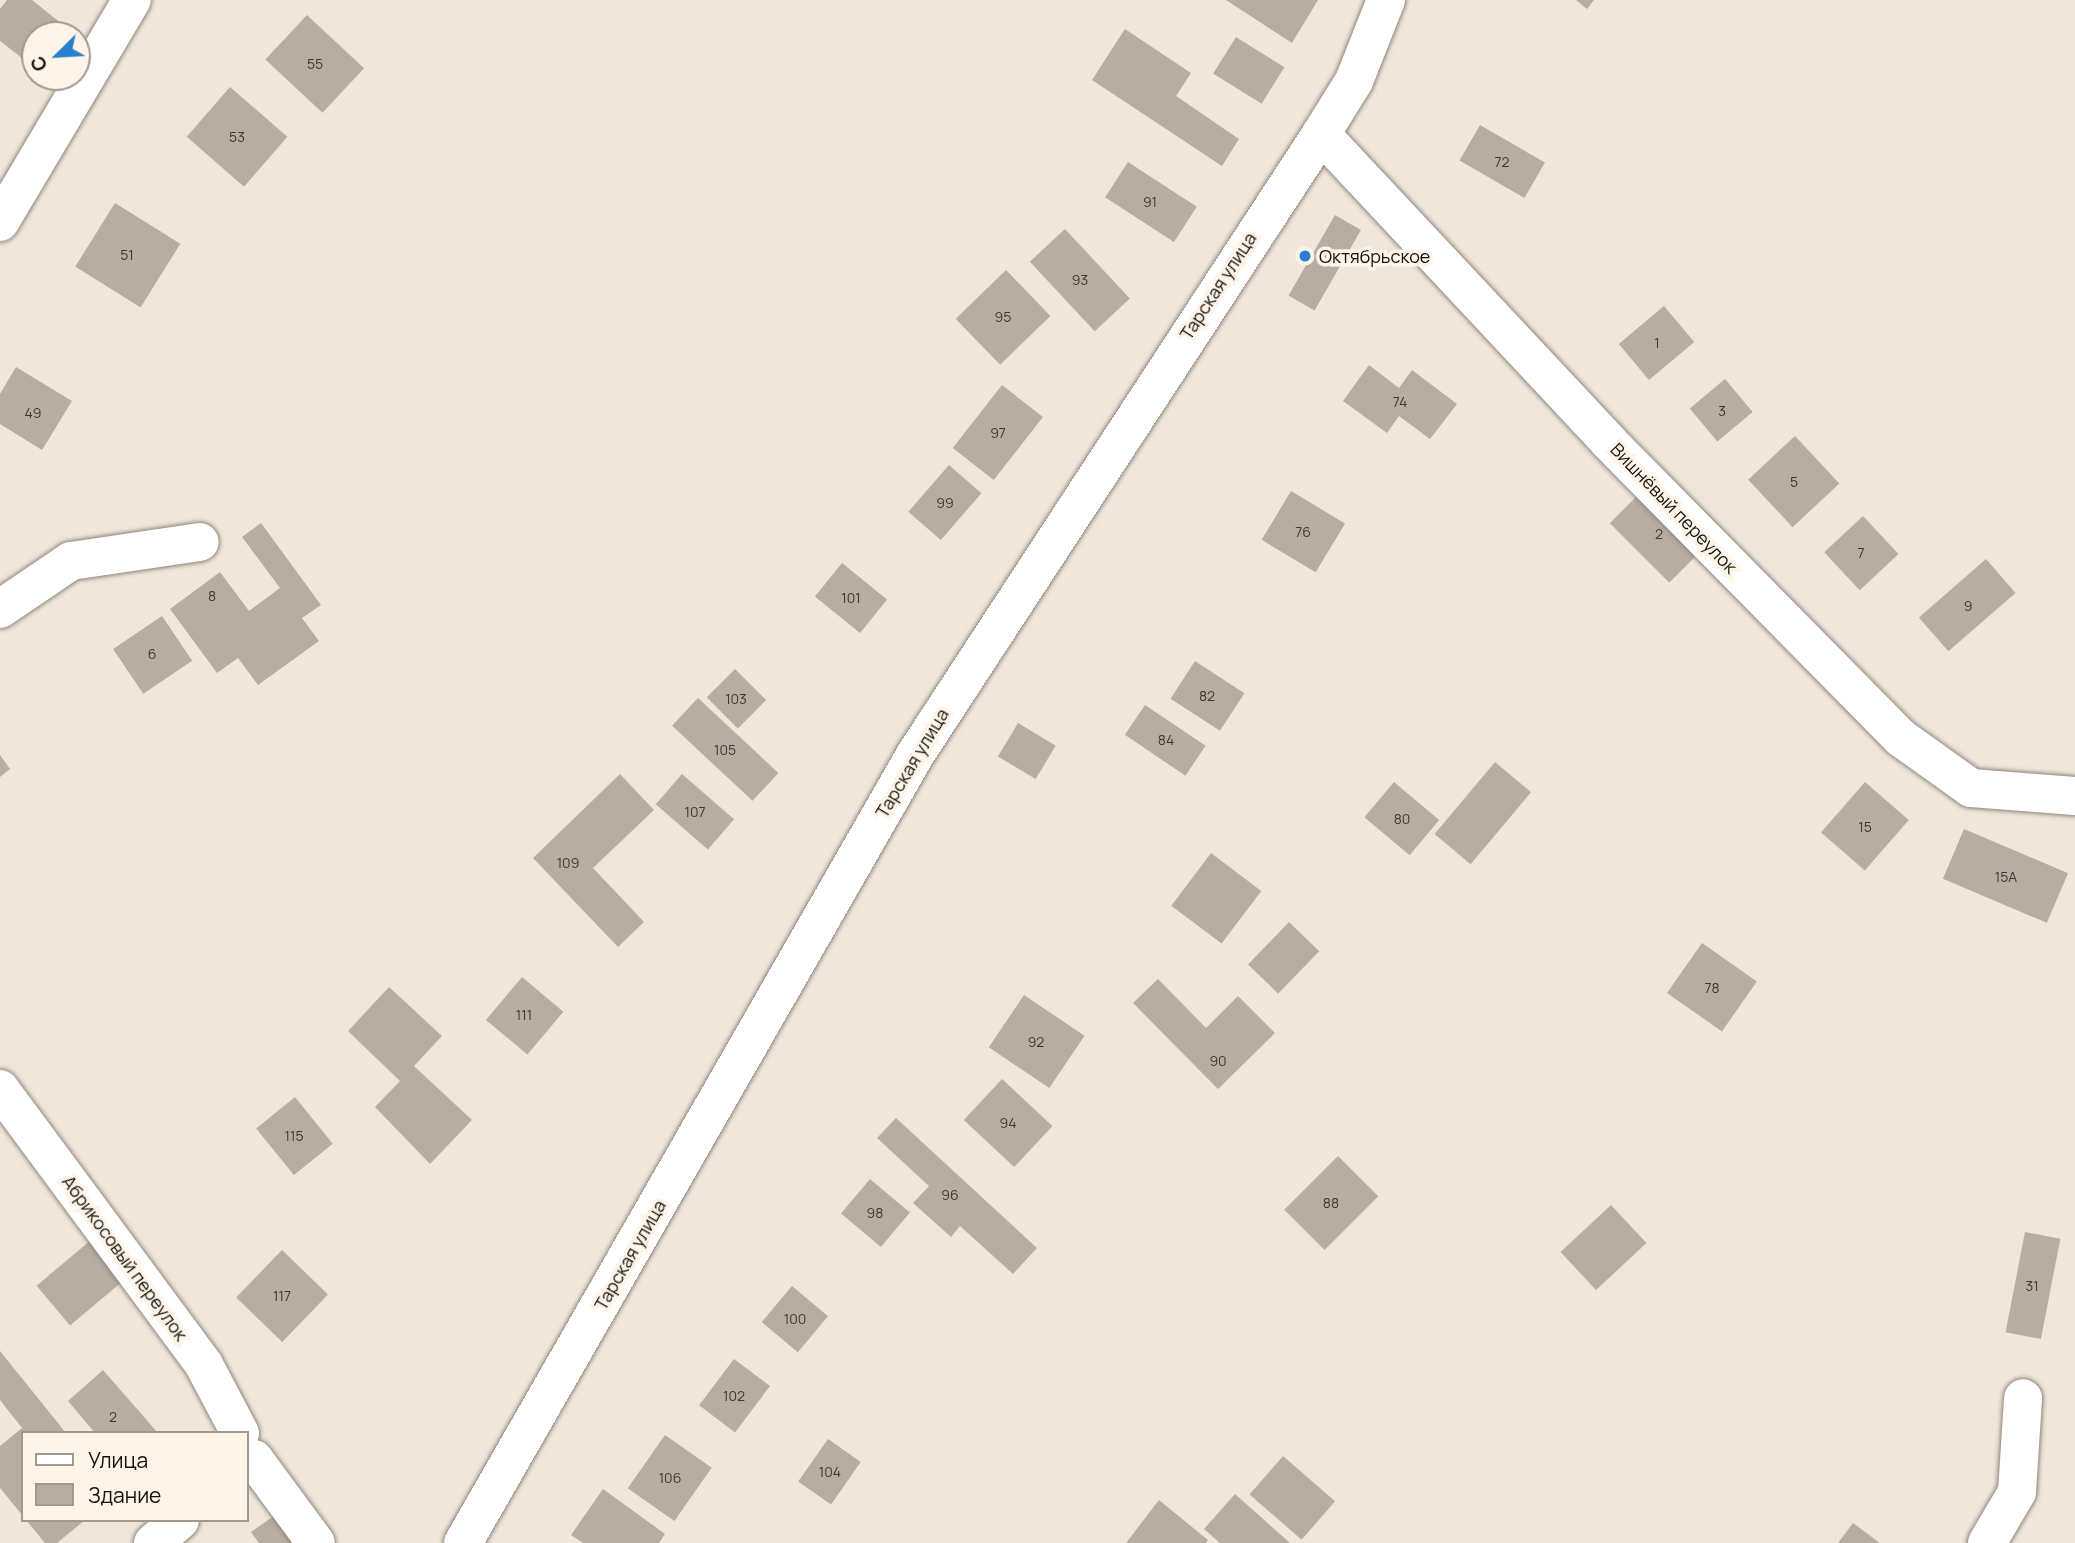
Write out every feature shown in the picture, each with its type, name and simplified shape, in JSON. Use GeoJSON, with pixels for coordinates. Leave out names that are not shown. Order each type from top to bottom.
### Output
{"type":"FeatureCollection","features":[{"type":"Feature","properties":{"kind":"street"},"geometry":{"type":"LineString","coordinates":[[0,222],[132,0]]}},
{"type":"Feature","properties":{"kind":"street","name":"Тарская улица"},"geometry":{"type":"LineString","coordinates":[[463,1543],[915,755],[1321,134],[1354,81],[1386,0]]}},
{"type":"Feature","properties":{"kind":"street","name":"Вишнёвый переулок"},"geometry":{"type":"LineString","coordinates":[[1321,134],[1608,441],[1900,738],[1971,788],[2075,796]]}},
{"type":"Feature","properties":{"kind":"street"},"geometry":{"type":"LineString","coordinates":[[0,609],[71,561],[200,542]]}},
{"type":"Feature","properties":{"kind":"street","name":"Абрикосовый переулок"},"geometry":{"type":"LineString","coordinates":[[0,1089],[204,1365],[237,1431]]}},
{"type":"Feature","properties":{"kind":"street"},"geometry":{"type":"LineString","coordinates":[[1987,1543],[2017,1492],[2023,1398]]}},
{"type":"Feature","properties":{"kind":"street","name":"Абрикосовый переулок"},"geometry":{"type":"LineString","coordinates":[[248,1452],[316,1543]]}},
{"type":"Feature","properties":{"kind":"street"},"geometry":{"type":"LineString","coordinates":[[153,1543],[178,1522]]}},
{"type":"Feature","properties":{"kind":"building"},"geometry":{"type":"Polygon","coordinates":[[[7,0],[32,0],[58,21],[21,21],[21,57],[0,41],[0,9],[7,0]]]}},
{"type":"Feature","properties":{"kind":"building"},"geometry":{"type":"Polygon","coordinates":[[[1226,0],[1318,0],[1292,43],[1226,0]]]}},
{"type":"Feature","properties":{"kind":"building"},"geometry":{"type":"Polygon","coordinates":[[[1576,0],[1594,0],[1587,9],[1576,0]]]}},
{"type":"Feature","properties":{"kind":"building"},"geometry":{"type":"Polygon","coordinates":[[[307,15],[364,68],[322,113],[265,60],[307,15]]]}},
{"type":"Feature","properties":{"kind":"building"},"geometry":{"type":"Polygon","coordinates":[[[1125,29],[1191,73],[1176,96],[1239,139],[1222,166],[1092,80],[1125,29]]]}},
{"type":"Feature","properties":{"kind":"building"},"geometry":{"type":"Polygon","coordinates":[[[1236,37],[1284,67],[1262,104],[1213,73],[1236,37]]]}},
{"type":"Feature","properties":{"kind":"building"},"geometry":{"type":"Polygon","coordinates":[[[230,87],[287,137],[244,187],[187,137],[230,87]]]}},
{"type":"Feature","properties":{"kind":"building"},"geometry":{"type":"Polygon","coordinates":[[[1480,125],[1545,162],[1524,198],[1460,161],[1480,125]]]}},
{"type":"Feature","properties":{"kind":"building"},"geometry":{"type":"Polygon","coordinates":[[[1128,162],[1197,207],[1174,242],[1105,197],[1128,162]]]}},
{"type":"Feature","properties":{"kind":"building"},"geometry":{"type":"Polygon","coordinates":[[[115,203],[180,244],[141,307],[75,267],[115,203]]]}},
{"type":"Feature","properties":{"kind":"building"},"geometry":{"type":"Polygon","coordinates":[[[1335,215],[1361,230],[1314,311],[1288,296],[1335,215]]]}},
{"type":"Feature","properties":{"kind":"building"},"geometry":{"type":"Polygon","coordinates":[[[1065,229],[1130,298],[1095,331],[1030,262],[1065,229]]]}},
{"type":"Feature","properties":{"kind":"building"},"geometry":{"type":"Polygon","coordinates":[[[1006,270],[1050,316],[1000,365],[956,319],[1006,270]]]}},
{"type":"Feature","properties":{"kind":"building"},"geometry":{"type":"Polygon","coordinates":[[[1664,306],[1694,342],[1649,380],[1619,344],[1664,306]]]}},
{"type":"Feature","properties":{"kind":"building"},"geometry":{"type":"Polygon","coordinates":[[[1369,365],[1399,388],[1412,370],[1457,404],[1430,439],[1399,416],[1387,433],[1343,401],[1369,365]]]}},
{"type":"Feature","properties":{"kind":"building"},"geometry":{"type":"Polygon","coordinates":[[[16,367],[72,401],[42,450],[0,424],[0,394],[16,367]]]}},
{"type":"Feature","properties":{"kind":"building"},"geometry":{"type":"Polygon","coordinates":[[[1725,379],[1753,412],[1717,442],[1690,409],[1725,379]]]}},
{"type":"Feature","properties":{"kind":"building"},"geometry":{"type":"Polygon","coordinates":[[[1002,385],[1043,417],[994,480],[953,448],[1002,385]]]}},
{"type":"Feature","properties":{"kind":"building"},"geometry":{"type":"Polygon","coordinates":[[[1795,436],[1839,484],[1793,527],[1748,480],[1795,436]]]}},
{"type":"Feature","properties":{"kind":"building"},"geometry":{"type":"Polygon","coordinates":[[[949,465],[981,493],[941,540],[908,512],[949,465]]]}},
{"type":"Feature","properties":{"kind":"building"},"geometry":{"type":"Polygon","coordinates":[[[1648,485],[1707,544],[1669,583],[1610,523],[1648,485]]]}},
{"type":"Feature","properties":{"kind":"building"},"geometry":{"type":"Polygon","coordinates":[[[1291,491],[1345,523],[1316,572],[1262,540],[1291,491]]]}},
{"type":"Feature","properties":{"kind":"building"},"geometry":{"type":"Polygon","coordinates":[[[1863,516],[1898,554],[1860,590],[1824,552],[1863,516]]]}},
{"type":"Feature","properties":{"kind":"building"},"geometry":{"type":"Polygon","coordinates":[[[261,523],[321,605],[302,618],[319,641],[258,685],[238,658],[217,673],[170,609],[220,572],[249,611],[280,588],[242,537],[261,523]]]}},
{"type":"Feature","properties":{"kind":"building"},"geometry":{"type":"Polygon","coordinates":[[[1986,559],[2016,593],[1948,651],[1919,617],[1986,559]]]}},
{"type":"Feature","properties":{"kind":"building"},"geometry":{"type":"Polygon","coordinates":[[[842,563],[887,600],[860,633],[815,596],[842,563]]]}},
{"type":"Feature","properties":{"kind":"building"},"geometry":{"type":"Polygon","coordinates":[[[162,616],[192,661],[143,694],[113,649],[162,616]]]}},
{"type":"Feature","properties":{"kind":"building"},"geometry":{"type":"Polygon","coordinates":[[[1195,661],[1244,693],[1220,731],[1170,699],[1195,661]]]}},
{"type":"Feature","properties":{"kind":"building"},"geometry":{"type":"Polygon","coordinates":[[[735,669],[766,700],[738,728],[707,697],[735,669]]]}},
{"type":"Feature","properties":{"kind":"building"},"geometry":{"type":"Polygon","coordinates":[[[698,698],[778,773],[753,801],[672,726],[698,698]]]}},
{"type":"Feature","properties":{"kind":"building"},"geometry":{"type":"Polygon","coordinates":[[[1145,705],[1206,746],[1185,776],[1125,735],[1145,705]]]}},
{"type":"Feature","properties":{"kind":"building"},"geometry":{"type":"Polygon","coordinates":[[[1018,723],[1056,746],[1036,779],[998,756],[1018,723]]]}},
{"type":"Feature","properties":{"kind":"building"},"geometry":{"type":"Polygon","coordinates":[[[0,755],[10,769],[0,777],[0,755]]]}},
{"type":"Feature","properties":{"kind":"building"},"geometry":{"type":"Polygon","coordinates":[[[1495,762],[1531,792],[1471,864],[1435,834],[1495,762]]]}},
{"type":"Feature","properties":{"kind":"building"},"geometry":{"type":"Polygon","coordinates":[[[620,774],[654,810],[593,868],[644,922],[618,947],[533,858],[620,774]]]}},
{"type":"Feature","properties":{"kind":"building"},"geometry":{"type":"Polygon","coordinates":[[[682,774],[734,819],[708,849],[656,804],[682,774]]]}},
{"type":"Feature","properties":{"kind":"building"},"geometry":{"type":"Polygon","coordinates":[[[1394,782],[1439,820],[1410,855],[1364,817],[1394,782]]]}},
{"type":"Feature","properties":{"kind":"building"},"geometry":{"type":"Polygon","coordinates":[[[1865,782],[1909,820],[1865,871],[1821,833],[1865,782]]]}},
{"type":"Feature","properties":{"kind":"building"},"geometry":{"type":"Polygon","coordinates":[[[1964,829],[2068,873],[2047,923],[1943,879],[1964,829]]]}},
{"type":"Feature","properties":{"kind":"building"},"geometry":{"type":"Polygon","coordinates":[[[1211,853],[1261,891],[1222,944],[1171,906],[1211,853]]]}},
{"type":"Feature","properties":{"kind":"building"},"geometry":{"type":"Polygon","coordinates":[[[1289,922],[1319,951],[1278,994],[1248,964],[1289,922]]]}},
{"type":"Feature","properties":{"kind":"building"},"geometry":{"type":"Polygon","coordinates":[[[1702,943],[1757,981],[1722,1031],[1667,993],[1702,943]]]}},
{"type":"Feature","properties":{"kind":"building"},"geometry":{"type":"Polygon","coordinates":[[[522,977],[563,1012],[527,1055],[486,1020],[522,977]]]}},
{"type":"Feature","properties":{"kind":"building"},"geometry":{"type":"Polygon","coordinates":[[[1158,979],[1206,1028],[1238,996],[1275,1033],[1218,1089],[1133,1003],[1158,979]]]}},
{"type":"Feature","properties":{"kind":"building"},"geometry":{"type":"Polygon","coordinates":[[[389,987],[442,1036],[414,1066],[472,1120],[430,1164],[375,1107],[400,1081],[348,1031],[389,987]]]}},
{"type":"Feature","properties":{"kind":"building"},"geometry":{"type":"Polygon","coordinates":[[[1024,995],[1085,1036],[1049,1088],[989,1047],[1024,995]]]}},
{"type":"Feature","properties":{"kind":"building"},"geometry":{"type":"Polygon","coordinates":[[[1002,1079],[1052,1126],[1014,1167],[964,1120],[1002,1079]]]}},
{"type":"Feature","properties":{"kind":"building"},"geometry":{"type":"Polygon","coordinates":[[[295,1097],[333,1144],[294,1175],[256,1128],[295,1097]]]}},
{"type":"Feature","properties":{"kind":"building"},"geometry":{"type":"Polygon","coordinates":[[[896,1118],[1037,1248],[1013,1274],[960,1226],[951,1237],[913,1203],[929,1186],[877,1138],[896,1118]]]}},
{"type":"Feature","properties":{"kind":"building"},"geometry":{"type":"Polygon","coordinates":[[[1338,1156],[1378,1196],[1325,1250],[1284,1210],[1338,1156]]]}},
{"type":"Feature","properties":{"kind":"building"},"geometry":{"type":"Polygon","coordinates":[[[870,1179],[910,1212],[881,1247],[841,1213],[870,1179]]]}},
{"type":"Feature","properties":{"kind":"building"},"geometry":{"type":"Polygon","coordinates":[[[1611,1205],[1646,1243],[1596,1290],[1561,1252],[1611,1205]]]}},
{"type":"Feature","properties":{"kind":"building"},"geometry":{"type":"Polygon","coordinates":[[[2025,1232],[2060,1239],[2041,1339],[2006,1332],[2025,1232]]]}},
{"type":"Feature","properties":{"kind":"building"},"geometry":{"type":"Polygon","coordinates":[[[91,1240],[124,1280],[70,1325],[37,1286],[91,1240]]]}},
{"type":"Feature","properties":{"kind":"building"},"geometry":{"type":"Polygon","coordinates":[[[282,1250],[328,1294],[282,1342],[236,1297],[282,1250]]]}},
{"type":"Feature","properties":{"kind":"building"},"geometry":{"type":"Polygon","coordinates":[[[792,1286],[828,1316],[798,1352],[762,1322],[792,1286]]]}},
{"type":"Feature","properties":{"kind":"building"},"geometry":{"type":"Polygon","coordinates":[[[0,1351],[64,1431],[21,1431],[21,1514],[0,1488],[0,1446],[22,1428],[0,1400],[0,1351]]]}},
{"type":"Feature","properties":{"kind":"building"},"geometry":{"type":"Polygon","coordinates":[[[734,1359],[770,1386],[735,1432],[699,1405],[734,1359]]]}},
{"type":"Feature","properties":{"kind":"building"},"geometry":{"type":"Polygon","coordinates":[[[103,1370],[156,1431],[93,1431],[68,1401],[103,1370]]]}},
{"type":"Feature","properties":{"kind":"building"},"geometry":{"type":"Polygon","coordinates":[[[665,1435],[712,1468],[674,1521],[628,1488],[665,1435]]]}},
{"type":"Feature","properties":{"kind":"building"},"geometry":{"type":"Polygon","coordinates":[[[828,1439],[861,1462],[831,1505],[798,1482],[828,1439]]]}},
{"type":"Feature","properties":{"kind":"building"},"geometry":{"type":"Polygon","coordinates":[[[1283,1456],[1335,1501],[1302,1540],[1250,1494],[1283,1456]]]}},
{"type":"Feature","properties":{"kind":"building"},"geometry":{"type":"Polygon","coordinates":[[[603,1489],[665,1534],[659,1543],[583,1543],[571,1535],[603,1489]]]}},
{"type":"Feature","properties":{"kind":"building"},"geometry":{"type":"Polygon","coordinates":[[[1235,1494],[1290,1543],[1220,1543],[1204,1529],[1235,1494]]]}},
{"type":"Feature","properties":{"kind":"building"},"geometry":{"type":"Polygon","coordinates":[[[1159,1500],[1208,1540],[1206,1543],[1126,1543],[1159,1500]]]}},
{"type":"Feature","properties":{"kind":"building"},"geometry":{"type":"Polygon","coordinates":[[[284,1509],[306,1543],[259,1543],[251,1532],[284,1509]]]}},
{"type":"Feature","properties":{"kind":"building"},"geometry":{"type":"Polygon","coordinates":[[[28,1522],[83,1522],[57,1543],[45,1543],[28,1522]]]}},
{"type":"Feature","properties":{"kind":"building"},"geometry":{"type":"Polygon","coordinates":[[[1853,1523],[1880,1543],[1838,1543],[1853,1523]]]}},
{"type":"Feature","properties":{"kind":"place","name":"Октябрьское"},"geometry":{"type":"Point","coordinates":[1305,256]}}]}
